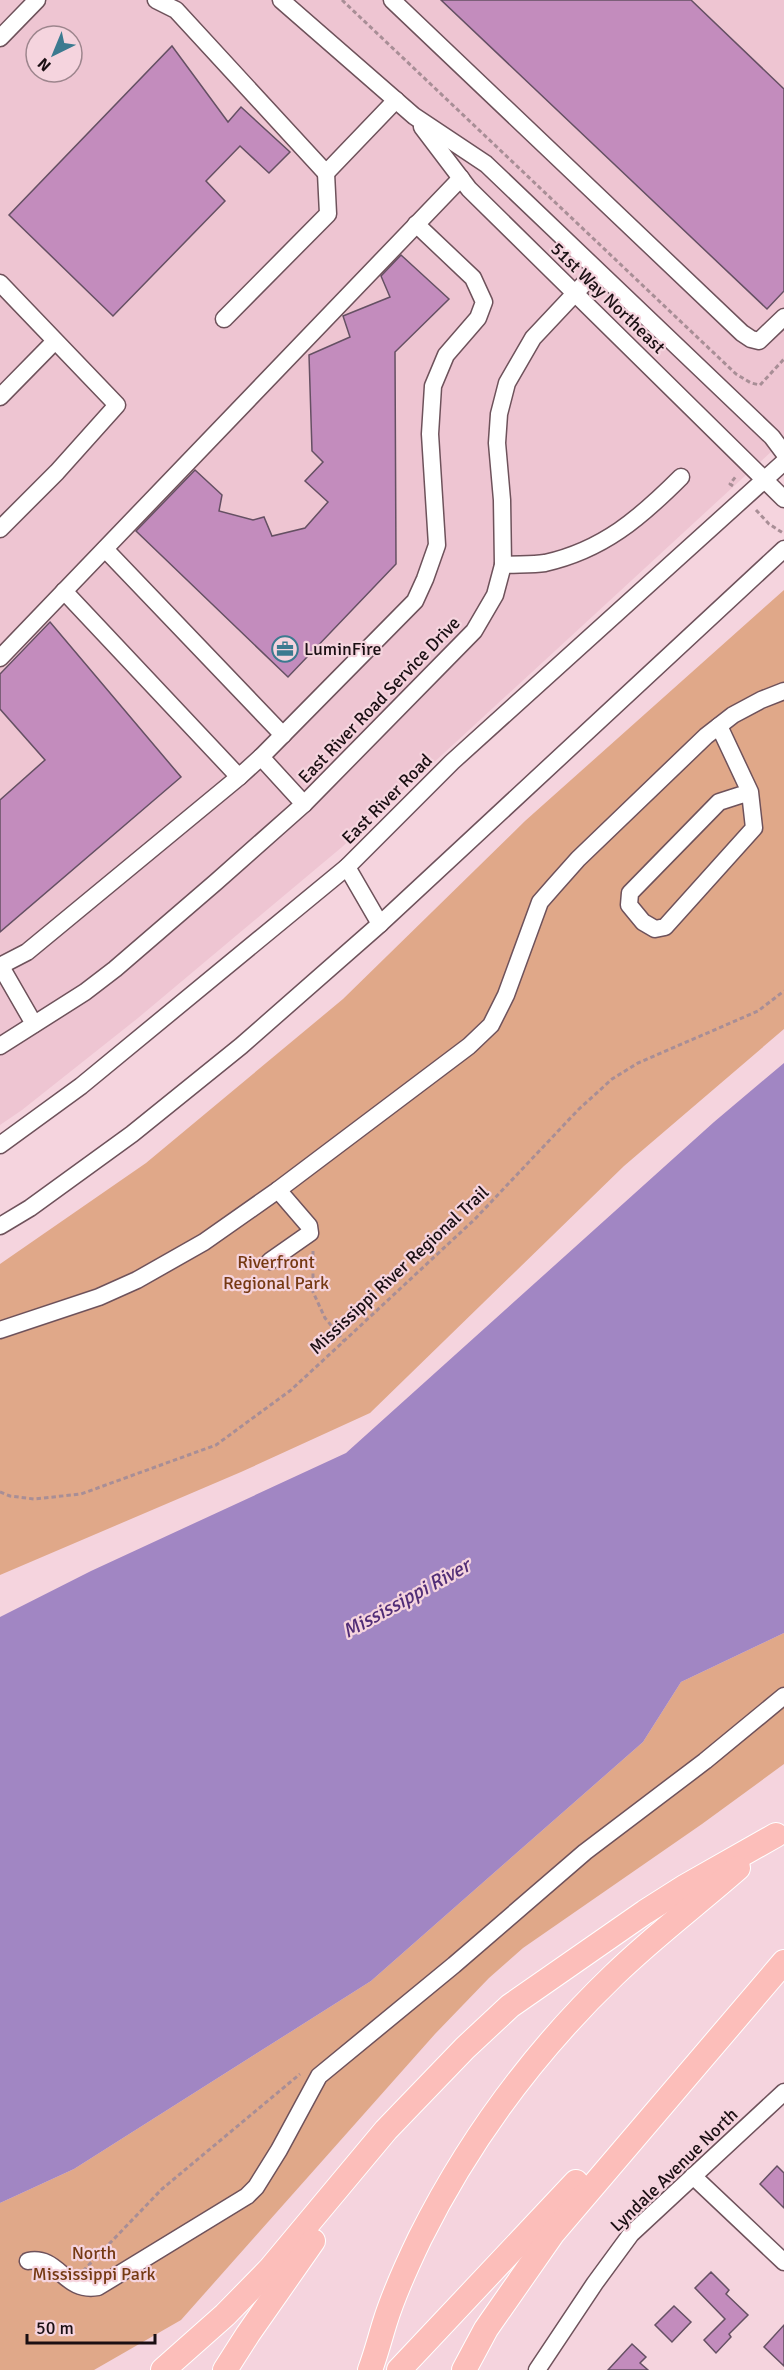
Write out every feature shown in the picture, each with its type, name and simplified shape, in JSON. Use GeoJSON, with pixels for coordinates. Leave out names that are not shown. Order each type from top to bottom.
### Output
{"type":"FeatureCollection","features":[{"type":"Feature","properties":{"kind":"highway"},"geometry":{"type":"LineString","coordinates":[[163,2370],[225,2315],[270,2269],[386,2130],[465,2048],[510,2006],[686,1886],[780,1832]]}},
{"type":"Feature","properties":{"kind":"highway"},"geometry":{"type":"LineString","coordinates":[[374,2359],[393,2298],[430,2219],[472,2146],[528,2071],[566,2024],[614,1975],[780,1832]]}},
{"type":"Feature","properties":{"kind":"highway"},"geometry":{"type":"LineString","coordinates":[[464,2370],[486,2329],[553,2234],[784,1962]]}},
{"type":"Feature","properties":{"kind":"highway"},"geometry":{"type":"LineString","coordinates":[[225,2370],[321,2229],[385,2145],[452,2073],[565,1968]]}},
{"type":"Feature","properties":{"kind":"highway"},"geometry":{"type":"LineString","coordinates":[[399,2370],[483,2279],[741,2012]]}},
{"type":"Feature","properties":{"kind":"street"},"geometry":{"type":"LineString","coordinates":[[0,38],[37,0]]}},
{"type":"Feature","properties":{"kind":"street"},"geometry":{"type":"LineString","coordinates":[[156,0],[176,10],[326,173],[328,214],[224,319]]}},
{"type":"Feature","properties":{"kind":"street","name":"51st Way Northeast"},"geometry":{"type":"LineString","coordinates":[[281,0],[414,116],[486,164],[771,437],[784,453]]}},
{"type":"Feature","properties":{"kind":"street"},"geometry":{"type":"LineString","coordinates":[[392,0],[742,333],[751,339],[759,340],[784,317]]}},
{"type":"Feature","properties":{"kind":"street"},"geometry":{"type":"LineString","coordinates":[[326,173],[396,100]]}},
{"type":"Feature","properties":{"kind":"street","name":"51st Way Northeast"},"geometry":{"type":"LineString","coordinates":[[414,116],[469,189],[784,499]]}},
{"type":"Feature","properties":{"kind":"street"},"geometry":{"type":"LineString","coordinates":[[0,658],[461,178]]}},
{"type":"Feature","properties":{"kind":"street"},"geometry":{"type":"LineString","coordinates":[[34,1024],[0,966],[27,952],[239,777],[415,601],[437,545],[430,434],[433,386],[446,355],[478,318],[484,302],[473,278],[416,224]]}},
{"type":"Feature","properties":{"kind":"street","name":"East River Road Service Drive"},"geometry":{"type":"LineString","coordinates":[[0,1046],[85,992],[115,969],[304,804],[474,631],[495,594],[503,565],[502,500],[497,442],[498,414],[507,383],[518,360],[533,338],[597,271]]}},
{"type":"Feature","properties":{"kind":"street"},"geometry":{"type":"LineString","coordinates":[[0,283],[117,405],[57,472],[0,529]]}},
{"type":"Feature","properties":{"kind":"street"},"geometry":{"type":"LineString","coordinates":[[0,398],[56,341]]}},
{"type":"Feature","properties":{"kind":"street","name":"East River Road"},"geometry":{"type":"LineString","coordinates":[[0,1145],[81,1086],[347,867],[452,762],[784,462]]}},
{"type":"Feature","properties":{"kind":"street"},"geometry":{"type":"LineString","coordinates":[[503,565],[543,563],[589,550],[614,537],[681,477]]}},
{"type":"Feature","properties":{"kind":"street"},"geometry":{"type":"LineString","coordinates":[[105,549],[283,735]]}},
{"type":"Feature","properties":{"kind":"street"},"geometry":{"type":"LineString","coordinates":[[0,1226],[30,1208],[132,1134],[241,1046],[380,924],[784,549]]}},
{"type":"Feature","properties":{"kind":"street"},"geometry":{"type":"LineString","coordinates":[[64,591],[239,777]]}},
{"type":"Feature","properties":{"kind":"street"},"geometry":{"type":"LineString","coordinates":[[0,1330],[99,1297],[137,1280],[204,1242],[278,1190],[450,1060],[491,1025],[506,995],[540,903],[578,859],[719,726],[733,715],[784,691]]}},
{"type":"Feature","properties":{"kind":"street"},"geometry":{"type":"LineString","coordinates":[[719,726],[750,792],[754,828],[665,927],[655,929],[643,922],[629,905],[630,893],[719,802],[750,792]]}},
{"type":"Feature","properties":{"kind":"street"},"geometry":{"type":"LineString","coordinates":[[261,757],[304,804]]}},
{"type":"Feature","properties":{"kind":"street"},"geometry":{"type":"LineString","coordinates":[[347,867],[380,924]]}},
{"type":"Feature","properties":{"kind":"street"},"geometry":{"type":"LineString","coordinates":[[270,1261],[310,1233],[309,1226],[278,1190]]}},
{"type":"Feature","properties":{"kind":"street"},"geometry":{"type":"LineString","coordinates":[[28,2262],[35,2260],[50,2264],[66,2279],[79,2287],[98,2287],[247,2196],[256,2187],[279,2150],[319,2076],[454,1965],[585,1852],[705,1761],[784,1696]]}},
{"type":"Feature","properties":{"kind":"street","name":"Lyndale Avenue North"},"geometry":{"type":"LineString","coordinates":[[537,2370],[589,2292],[632,2234],[784,2092]]}},
{"type":"Feature","properties":{"kind":"street"},"geometry":{"type":"LineString","coordinates":[[693,2176],[784,2262]]}},
{"type":"Feature","properties":{"kind":"path"},"geometry":{"type":"LineString","coordinates":[[342,0],[736,374],[751,383],[760,385],[784,359]]}},
{"type":"Feature","properties":{"kind":"path","name":"Mississippi River Regional Trail"},"geometry":{"type":"LineString","coordinates":[[0,1492],[10,1496],[34,1499],[81,1494],[216,1445],[291,1390],[475,1219],[578,1110],[612,1079],[638,1063],[758,1011],[784,991]]}},
{"type":"Feature","properties":{"kind":"path"},"geometry":{"type":"LineString","coordinates":[[310,1233],[315,1260],[313,1292],[325,1318],[344,1341]]}},
{"type":"Feature","properties":{"kind":"shaded area"},"geometry":{"type":"Polygon","coordinates":[[[0,0],[784,0],[784,440],[342,847],[138,1018],[0,1125],[0,0]]]}},
{"type":"Feature","properties":{"kind":"green space","name":"Riverfront Regional Park"},"geometry":{"type":"Polygon","coordinates":[[[784,590],[784,1029],[624,1166],[370,1413],[241,1472],[0,1575],[0,1264],[146,1163],[343,999],[525,821],[784,590]]]}},
{"type":"Feature","properties":{"kind":"green space","name":"North Mississippi Park"},"geometry":{"type":"Polygon","coordinates":[[[784,1633],[784,1764],[523,1948],[489,1978],[435,2034],[181,2320],[94,2370],[0,2370],[0,2203],[74,2169],[371,1981],[643,1742],[681,1682],[784,1633]]]}},
{"type":"Feature","properties":{"kind":"water","name":"Mississippi River"},"geometry":{"type":"Polygon","coordinates":[[[784,1063],[784,1633],[681,1682],[643,1742],[371,1981],[74,2169],[0,2203],[0,1617],[91,1571],[346,1453],[714,1122],[784,1063]]]}},
{"type":"Feature","properties":{"kind":"building"},"geometry":{"type":"Polygon","coordinates":[[[441,0],[691,0],[784,89],[784,291],[767,309],[441,0]]]}},
{"type":"Feature","properties":{"kind":"building"},"geometry":{"type":"Polygon","coordinates":[[[172,46],[228,122],[241,107],[290,152],[269,173],[240,146],[206,181],[225,201],[113,316],[9,215],[172,46]]]}},
{"type":"Feature","properties":{"kind":"building"},"geometry":{"type":"Polygon","coordinates":[[[401,255],[449,299],[395,352],[396,564],[288,677],[136,531],[195,470],[222,495],[219,511],[253,520],[264,517],[272,536],[305,528],[328,502],[305,481],[323,462],[312,451],[309,355],[350,337],[343,316],[390,297],[381,276],[401,255]]]}},
{"type":"Feature","properties":{"kind":"building"},"geometry":{"type":"Polygon","coordinates":[[[50,622],[181,777],[0,932],[0,800],[45,760],[0,709],[0,674],[50,622]]]}},
{"type":"Feature","properties":{"kind":"building"},"geometry":{"type":"Polygon","coordinates":[[[777,2166],[784,2173],[784,2208],[760,2184],[777,2166]]]}},
{"type":"Feature","properties":{"kind":"building"},"geometry":{"type":"Polygon","coordinates":[[[711,2272],[729,2290],[726,2294],[748,2315],[729,2334],[731,2337],[716,2353],[704,2340],[725,2319],[695,2288],[711,2272]]]}},
{"type":"Feature","properties":{"kind":"building"},"geometry":{"type":"Polygon","coordinates":[[[674,2306],[691,2322],[672,2342],[655,2325],[674,2306]]]}},
{"type":"Feature","properties":{"kind":"building"},"geometry":{"type":"Polygon","coordinates":[[[784,2325],[784,2366],[764,2347],[784,2325]]]}},
{"type":"Feature","properties":{"kind":"building"},"geometry":{"type":"Polygon","coordinates":[[[632,2344],[646,2357],[640,2363],[648,2370],[608,2370],[632,2344]]]}},
{"type":"Feature","properties":{"kind":"place","name":"LuminFire"},"geometry":{"type":"Point","coordinates":[285,649]}}]}
